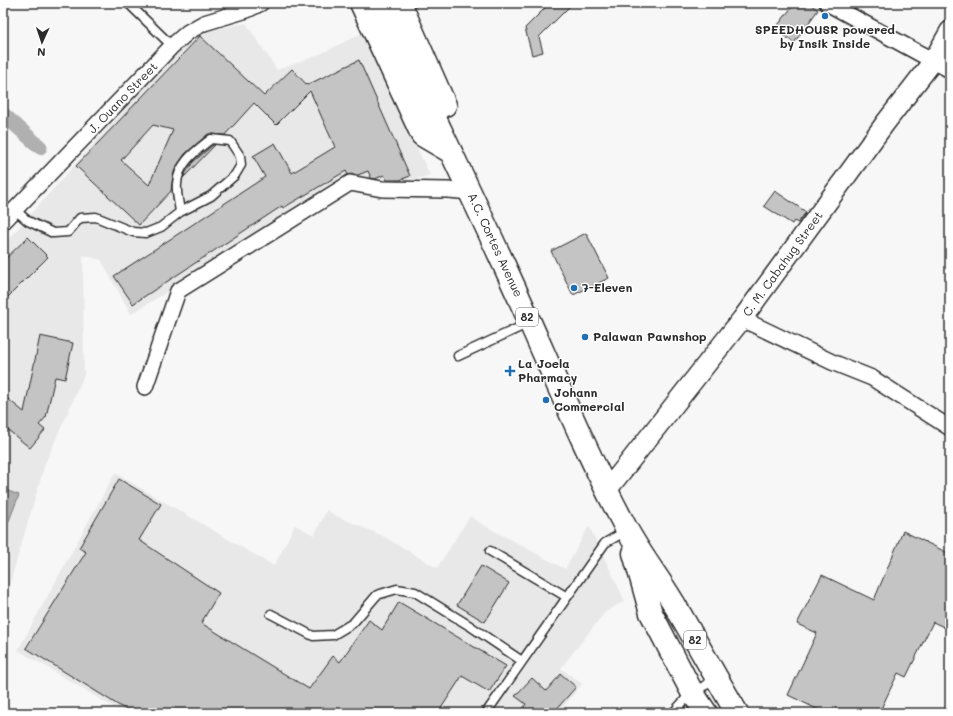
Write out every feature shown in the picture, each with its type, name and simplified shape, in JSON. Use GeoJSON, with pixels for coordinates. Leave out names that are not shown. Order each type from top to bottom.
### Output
{"type":"FeatureCollection","features":[{"type":"Feature","properties":{"kind":"main road"},"geometry":{"type":"LineString","coordinates":[[361,3],[422,135],[451,152]]}},
{"type":"Feature","properties":{"kind":"main road","name":"A.C. Cortes Avenue"},"geometry":{"type":"LineString","coordinates":[[381,3],[471,192],[584,441],[627,530],[673,602],[716,679],[737,713]]}},
{"type":"Feature","properties":{"kind":"main road"},"geometry":{"type":"LineString","coordinates":[[400,3],[485,198],[590,421],[584,441]]}},
{"type":"Feature","properties":{"kind":"main road","name":"A.C. Cortes Avenue"},"geometry":{"type":"LineString","coordinates":[[627,530],[651,613],[687,698],[706,713]]}},
{"type":"Feature","properties":{"kind":"street","name":"J. Ouano Street"},"geometry":{"type":"LineString","coordinates":[[3,222],[172,46],[188,32],[204,23],[247,10],[261,3]]}},
{"type":"Feature","properties":{"kind":"street"},"geometry":{"type":"LineString","coordinates":[[827,3],[950,70]]}},
{"type":"Feature","properties":{"kind":"street","name":"C. M. Cabahug Street"},"geometry":{"type":"LineString","coordinates":[[607,490],[742,320],[886,122],[933,61],[950,31]]}},
{"type":"Feature","properties":{"kind":"street"},"geometry":{"type":"LineString","coordinates":[[145,387],[178,291],[350,183],[382,189],[448,190],[471,192]]}},
{"type":"Feature","properties":{"kind":"street"},"geometry":{"type":"LineString","coordinates":[[742,320],[832,362],[872,378],[950,428]]}},
{"type":"Feature","properties":{"kind":"lane"},"geometry":{"type":"LineString","coordinates":[[128,3],[172,46]]}},
{"type":"Feature","properties":{"kind":"lane"},"geometry":{"type":"LineString","coordinates":[[15,210],[28,222],[53,233],[68,232],[80,218],[96,217],[133,232],[146,233],[161,226],[180,212],[211,196],[235,175],[241,165],[240,156],[230,141],[211,139],[191,155],[184,164],[178,175],[177,185],[180,212]]}},
{"type":"Feature","properties":{"kind":"lane"},"geometry":{"type":"LineString","coordinates":[[458,356],[530,323]]}},
{"type":"Feature","properties":{"kind":"lane"},"geometry":{"type":"LineString","coordinates":[[486,713],[605,542],[627,530]]}},
{"type":"Feature","properties":{"kind":"lane"},"geometry":{"type":"LineString","coordinates":[[490,551],[567,597]]}},
{"type":"Feature","properties":{"kind":"lane"},"geometry":{"type":"LineString","coordinates":[[272,614],[313,636],[334,635],[353,623],[377,595],[397,589],[415,592],[470,626],[522,661]]}},
{"type":"Feature","properties":{"kind":"lane"},"geometry":{"type":"LineString","coordinates":[[673,713],[687,698],[716,679]]}},
{"type":"Feature","properties":{"kind":"lane"},"geometry":{"type":"LineString","coordinates":[[681,713],[687,698]]}},
{"type":"Feature","properties":{"kind":"shaded area"},"geometry":{"type":"Polygon","coordinates":[[[246,23],[277,70],[316,56],[362,33],[430,175],[390,187],[350,180],[131,314],[101,260],[83,255],[84,375],[45,464],[3,607],[3,245],[192,34],[246,23]]]}},
{"type":"Feature","properties":{"kind":"shaded area"},"geometry":{"type":"Polygon","coordinates":[[[115,473],[274,566],[295,525],[314,535],[327,510],[334,515],[383,536],[437,568],[470,516],[480,523],[565,569],[589,526],[625,601],[605,612],[561,668],[582,684],[558,713],[123,713],[18,650],[115,473]]]}},
{"type":"Feature","properties":{"kind":"shaded area"},"geometry":{"type":"Polygon","coordinates":[[[3,489],[19,495],[3,536],[3,489]]]}},
{"type":"Feature","properties":{"kind":"building"},"geometry":{"type":"Polygon","coordinates":[[[550,3],[573,3],[539,37],[543,52],[532,55],[525,28],[550,3]]]}},
{"type":"Feature","properties":{"kind":"building"},"geometry":{"type":"Polygon","coordinates":[[[795,3],[809,3],[818,10],[794,43],[775,29],[795,3]]]}},
{"type":"Feature","properties":{"kind":"building"},"geometry":{"type":"Polygon","coordinates":[[[200,36],[264,96],[292,69],[307,85],[359,60],[410,176],[400,180],[387,180],[384,175],[375,179],[371,178],[368,171],[358,175],[348,175],[346,171],[283,208],[282,206],[133,304],[114,276],[265,177],[253,156],[275,143],[292,173],[335,147],[310,91],[276,125],[254,103],[225,135],[208,134],[185,154],[176,167],[173,175],[171,191],[139,225],[76,166],[200,36]],[[153,125],[121,160],[149,185],[173,130],[153,125]]]}},
{"type":"Feature","properties":{"kind":"building"},"geometry":{"type":"Polygon","coordinates":[[[213,145],[215,145],[183,178],[193,162],[213,145]]]}},
{"type":"Feature","properties":{"kind":"building"},"geometry":{"type":"Polygon","coordinates":[[[775,191],[806,212],[798,223],[794,221],[792,224],[764,206],[775,191]]]}},
{"type":"Feature","properties":{"kind":"building"},"geometry":{"type":"Polygon","coordinates":[[[586,233],[609,278],[573,295],[551,251],[586,233]]]}},
{"type":"Feature","properties":{"kind":"building"},"geometry":{"type":"Polygon","coordinates":[[[28,237],[48,257],[3,302],[3,261],[28,237]]]}},
{"type":"Feature","properties":{"kind":"building"},"geometry":{"type":"Polygon","coordinates":[[[40,336],[73,343],[65,379],[55,377],[46,417],[39,425],[45,430],[30,448],[3,426],[3,395],[24,412],[40,336]]]}},
{"type":"Feature","properties":{"kind":"building"},"geometry":{"type":"Polygon","coordinates":[[[119,479],[161,504],[139,540],[219,593],[201,623],[309,689],[333,656],[340,662],[369,620],[382,630],[399,602],[506,666],[489,692],[462,676],[438,713],[131,713],[26,648],[86,552],[79,548],[119,479]]]}},
{"type":"Feature","properties":{"kind":"building"},"geometry":{"type":"Polygon","coordinates":[[[903,531],[950,554],[950,630],[933,622],[906,677],[898,673],[879,713],[825,713],[788,695],[817,633],[797,624],[822,575],[874,600],[903,531]]]}},
{"type":"Feature","properties":{"kind":"building"},"geometry":{"type":"Polygon","coordinates":[[[481,566],[509,583],[485,622],[457,605],[481,566]]]}},
{"type":"Feature","properties":{"kind":"building"},"geometry":{"type":"Polygon","coordinates":[[[561,674],[576,687],[553,713],[520,713],[526,704],[515,696],[532,678],[546,691],[561,674]]]}},
{"type":"Feature","properties":{"kind":"waterway"},"geometry":{"type":"LineString","coordinates":[[3,114],[40,147]]}},
{"type":"Feature","properties":{"kind":"place","name":"SPEEDHOUSR powered by Insik Inside"},"geometry":{"type":"Point","coordinates":[825,16]}},
{"type":"Feature","properties":{"kind":"place","name":"7-Eleven"},"geometry":{"type":"Point","coordinates":[574,288]}},
{"type":"Feature","properties":{"kind":"place","name":"Palawan Pawnshop"},"geometry":{"type":"Point","coordinates":[585,337]}},
{"type":"Feature","properties":{"kind":"place","name":"La Joela Pharmacy"},"geometry":{"type":"Point","coordinates":[510,371]}},
{"type":"Feature","properties":{"kind":"place","name":"Johann Commercial"},"geometry":{"type":"Point","coordinates":[546,400]}}]}
